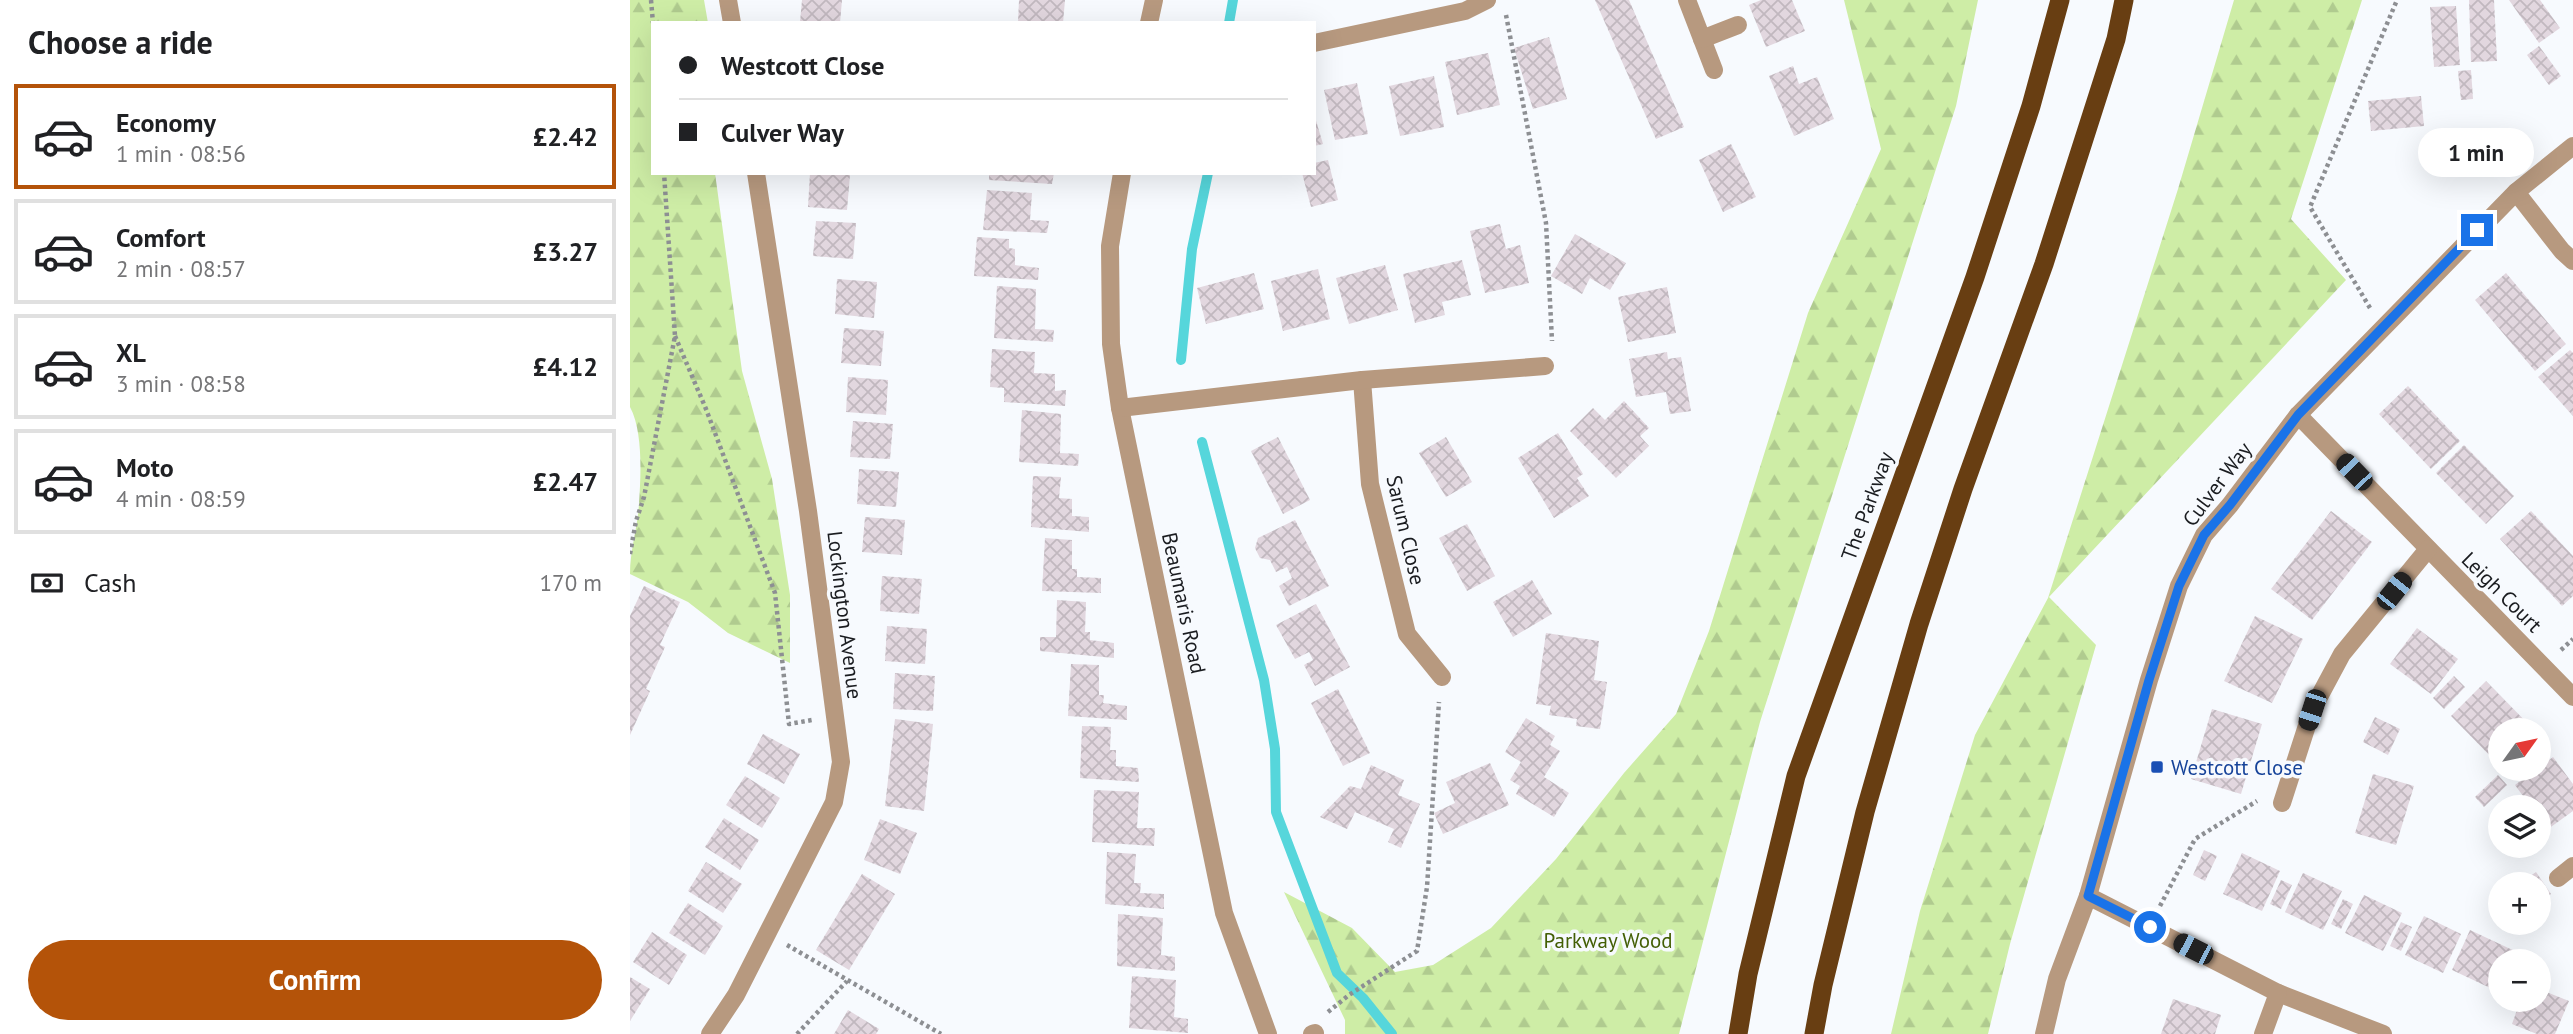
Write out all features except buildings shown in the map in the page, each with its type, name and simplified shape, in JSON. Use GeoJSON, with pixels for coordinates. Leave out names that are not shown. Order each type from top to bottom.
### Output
{"type":"FeatureCollection","features":[{"type":"Feature","properties":{"kind":"highway","name":"The Parkway"},"geometry":{"type":"LineString","coordinates":[[1738,1034],[1748,974],[1796,776],[1975,277],[2031,106],[2060,0]]}},
{"type":"Feature","properties":{"kind":"highway"},"geometry":{"type":"LineString","coordinates":[[1814,1034],[1823,985],[1865,812],[1919,624],[2044,264],[2127,0]]}},
{"type":"Feature","properties":{"kind":"street"},"geometry":{"type":"LineString","coordinates":[[728,0],[732,21]]}},
{"type":"Feature","properties":{"kind":"street"},"geometry":{"type":"LineString","coordinates":[[1149,21],[1154,0]]}},
{"type":"Feature","properties":{"kind":"street"},"geometry":{"type":"LineString","coordinates":[[1316,43],[1465,11],[1487,0]]}},
{"type":"Feature","properties":{"kind":"street"},"geometry":{"type":"LineString","coordinates":[[1687,0],[1714,70]]}},
{"type":"Feature","properties":{"kind":"street"},"geometry":{"type":"LineString","coordinates":[[1702,40],[1738,25]]}},
{"type":"Feature","properties":{"kind":"street","name":"Culver Way"},"geometry":{"type":"LineString","coordinates":[[2044,1034],[2057,979],[2088,896],[2149,680],[2179,586],[2204,535],[2298,415],[2516,192],[2573,146]]}},
{"type":"Feature","properties":{"kind":"street","name":"Lockington Avenue"},"geometry":{"type":"LineString","coordinates":[[710,1034],[736,995],[834,803],[841,762],[808,511],[756,175]]}},
{"type":"Feature","properties":{"kind":"street","name":"Beaumaris Road"},"geometry":{"type":"LineString","coordinates":[[1122,175],[1110,246],[1111,344],[1120,408],[1224,913],[1268,1034]]}},
{"type":"Feature","properties":{"kind":"street"},"geometry":{"type":"LineString","coordinates":[[2516,192],[2562,251],[2573,261]]}},
{"type":"Feature","properties":{"kind":"street"},"geometry":{"type":"LineString","coordinates":[[1120,408],[1362,380],[1545,366]]}},
{"type":"Feature","properties":{"kind":"street","name":"Sarum Close"},"geometry":{"type":"LineString","coordinates":[[1362,380],[1370,484],[1407,634],[1442,677]]}},
{"type":"Feature","properties":{"kind":"street","name":"Leigh Court"},"geometry":{"type":"LineString","coordinates":[[2298,415],[2573,697]]}},
{"type":"Feature","properties":{"kind":"street"},"geometry":{"type":"LineString","coordinates":[[2282,803],[2312,710],[2342,654],[2428,549]]}},
{"type":"Feature","properties":{"kind":"street"},"geometry":{"type":"LineString","coordinates":[[2558,878],[2573,866]]}},
{"type":"Feature","properties":{"kind":"street"},"geometry":{"type":"LineString","coordinates":[[2088,896],[2278,993],[2383,1034]]}},
{"type":"Feature","properties":{"kind":"street"},"geometry":{"type":"LineString","coordinates":[[2263,1034],[2278,993]]}},
{"type":"Feature","properties":{"kind":"path"},"geometry":{"type":"LineString","coordinates":[[651,0],[653,21]]}},
{"type":"Feature","properties":{"kind":"path"},"geometry":{"type":"LineString","coordinates":[[2382,327],[2310,207],[2398,0]]}},
{"type":"Feature","properties":{"kind":"path"},"geometry":{"type":"LineString","coordinates":[[1506,13],[1546,223],[1553,349],[1545,366]]}},
{"type":"Feature","properties":{"kind":"path"},"geometry":{"type":"LineString","coordinates":[[630,554],[636,521],[645,497],[675,336],[664,175]]}},
{"type":"Feature","properties":{"kind":"path"},"geometry":{"type":"LineString","coordinates":[[675,336],[706,409],[775,593],[789,723]]}},
{"type":"Feature","properties":{"kind":"path"},"geometry":{"type":"LineString","coordinates":[[1349,995],[1364,988],[1418,951],[1427,887],[1437,714],[1442,677]]}},
{"type":"Feature","properties":{"kind":"path"},"geometry":{"type":"LineString","coordinates":[[2150,927],[2195,839],[2261,799],[2282,803]]}},
{"type":"Feature","properties":{"kind":"path"},"geometry":{"type":"LineString","coordinates":[[768,933],[941,1034]]}},
{"type":"Feature","properties":{"kind":"path"},"geometry":{"type":"LineString","coordinates":[[797,1034],[847,981]]}},
{"type":"Feature","properties":{"kind":"green space"},"geometry":{"type":"Polygon","coordinates":[[[630,0],[704,0],[708,21],[651,21],[651,175],[715,175],[742,371],[772,479],[790,595],[790,663],[728,633],[688,602],[630,574],[638,512],[640,467],[637,428],[630,407],[630,0]]]}},
{"type":"Feature","properties":{"kind":"green space","name":"Parkway Wood"},"geometry":{"type":"Polygon","coordinates":[[[1844,0],[1978,0],[1956,106],[1760,722],[1679,1034],[1345,1034],[1345,1020],[1284,892],[1352,928],[1395,972],[1433,965],[1491,928],[1556,859],[1624,773],[1676,714],[1709,631],[1808,313],[1881,149],[1844,0]]]}},
{"type":"Feature","properties":{"kind":"green space"},"geometry":{"type":"Polygon","coordinates":[[[2234,0],[2362,0],[2291,219],[2346,280],[2049,597],[2096,645],[2010,944],[1988,1034],[1891,1034],[1920,911],[1975,735],[2048,598],[2178,189],[2234,0]]]}},
{"type":"Feature","properties":{"kind":"waterway"},"geometry":{"type":"LineString","coordinates":[[1229,21],[1233,0]]}},
{"type":"Feature","properties":{"kind":"waterway"},"geometry":{"type":"LineString","coordinates":[[1181,360],[1192,249],[1208,175]]}},
{"type":"Feature","properties":{"kind":"waterway"},"geometry":{"type":"LineString","coordinates":[[1202,442],[1264,680],[1275,749],[1276,812],[1337,973],[1363,998],[1392,1034]]}},
{"type":"Feature","properties":{"kind":"place","name":"Westcott Close"},"geometry":{"type":"Point","coordinates":[2157,767]}},
{"type":"Feature","properties":{"kind":"route"},"geometry":{"type":"LineString","coordinates":[[2150,927],[2088,896],[2149,680],[2179,586],[2204,535],[2298,415],[2477,230]]}}]}
